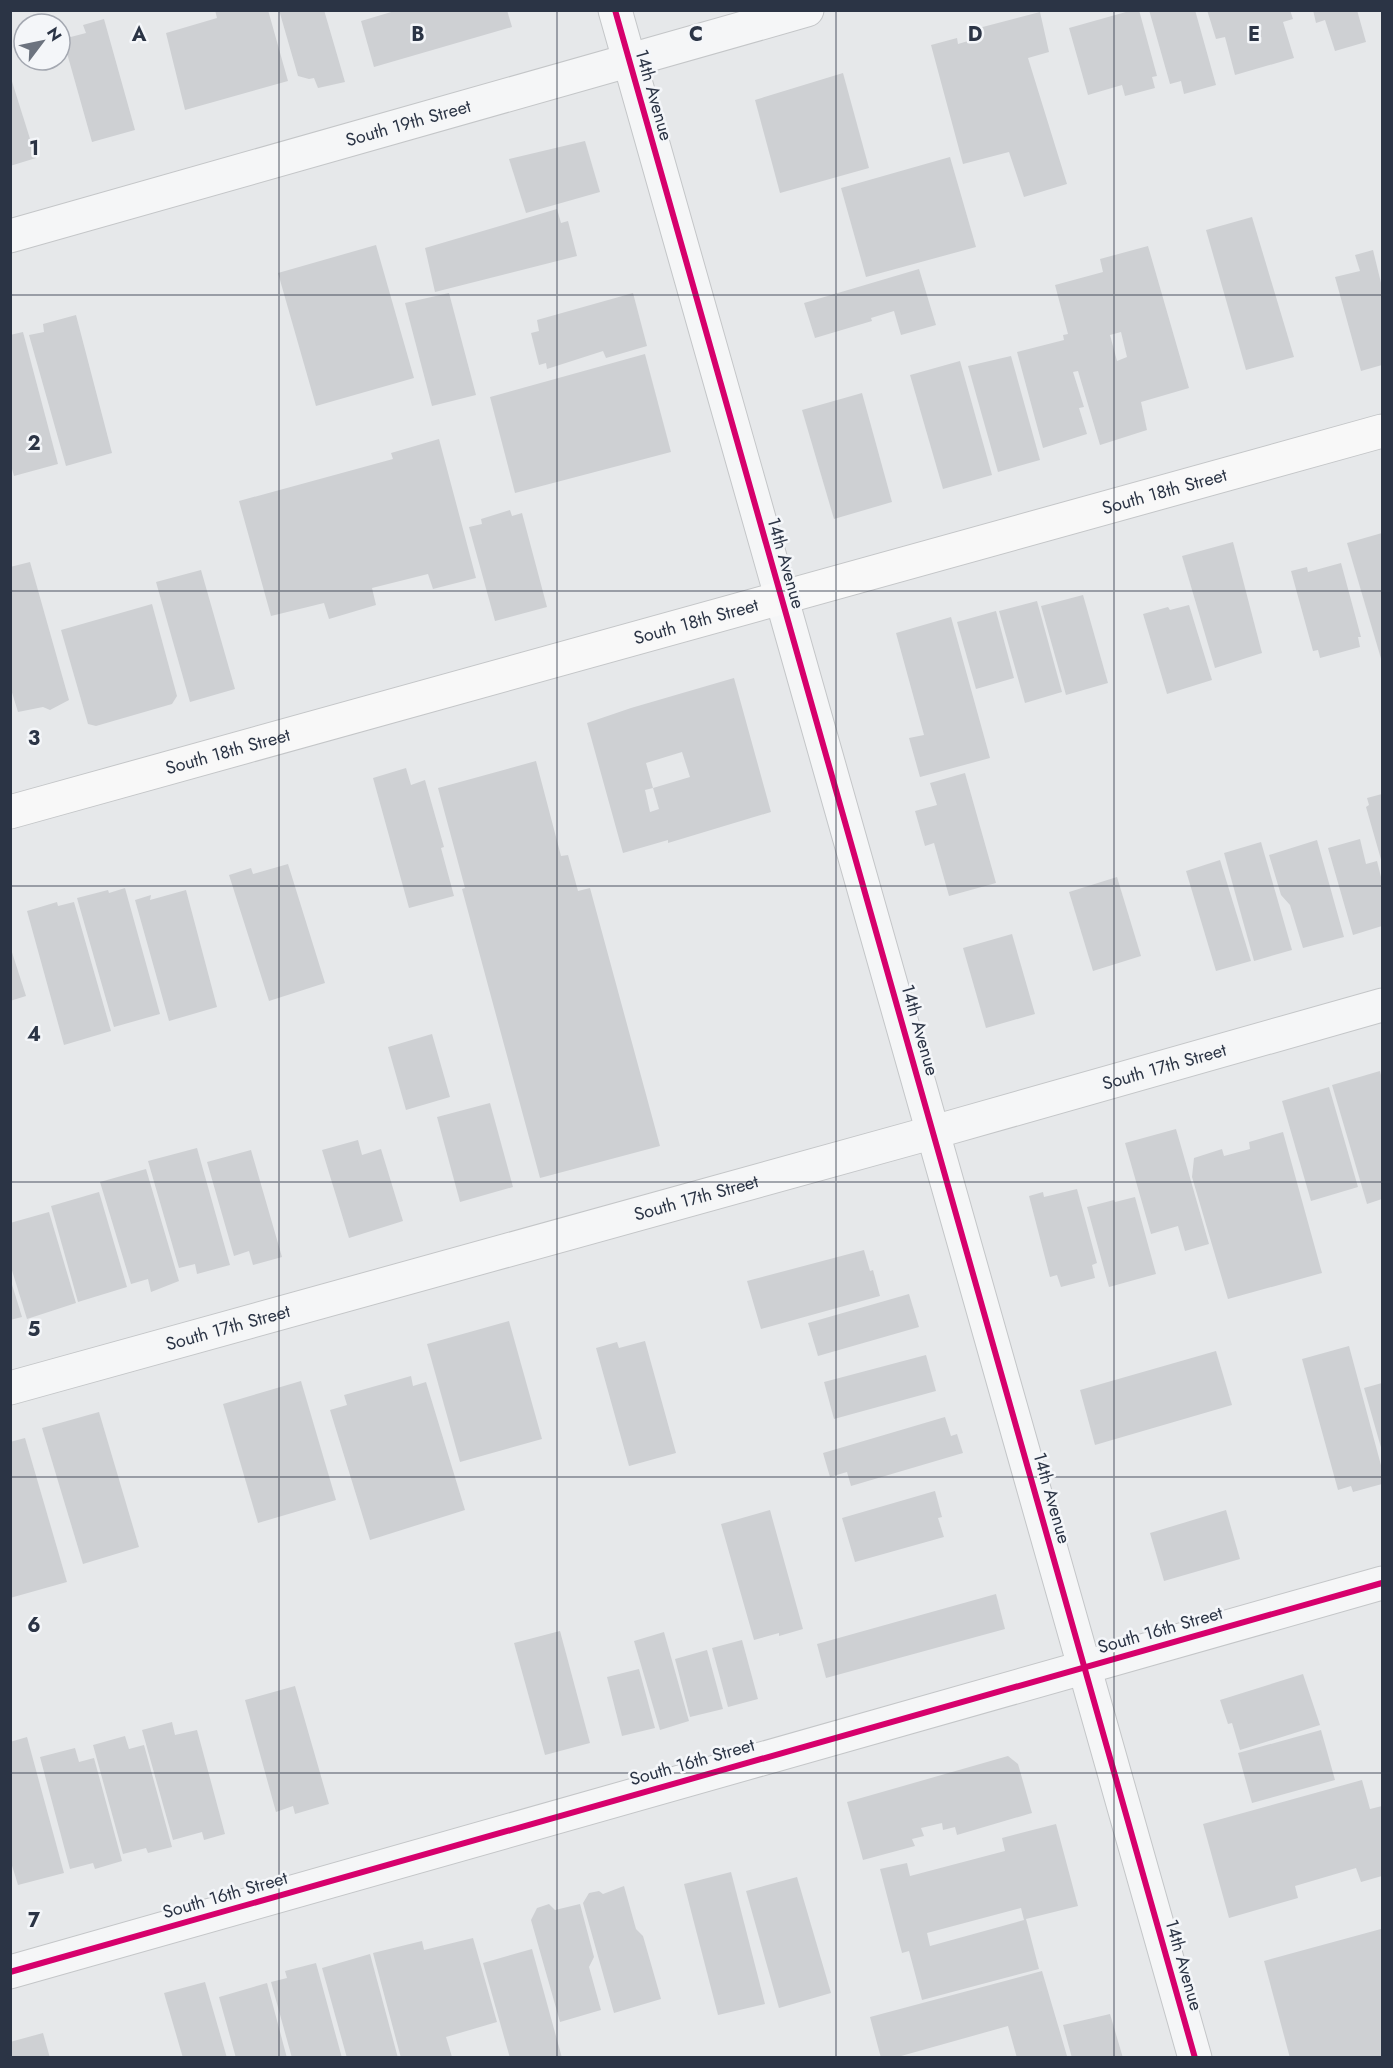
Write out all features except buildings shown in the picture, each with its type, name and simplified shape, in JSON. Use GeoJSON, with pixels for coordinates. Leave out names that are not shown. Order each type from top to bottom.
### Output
{"type":"FeatureCollection","features":[{"type":"Feature","properties":{"kind":"street","name":"14th Avenue"},"geometry":{"type":"LineString","coordinates":[[615,10],[1195,2058]]}},
{"type":"Feature","properties":{"kind":"street","name":"South 19th Street"},"geometry":{"type":"LineString","coordinates":[[10,236],[807,10]]}},
{"type":"Feature","properties":{"kind":"street","name":"South 18th Street"},"geometry":{"type":"LineString","coordinates":[[10,812],[1383,431]]}},
{"type":"Feature","properties":{"kind":"street","name":"South 17th Street"},"geometry":{"type":"LineString","coordinates":[[10,1388],[1383,1005]]}},
{"type":"Feature","properties":{"kind":"street","name":"South 16th Street"},"geometry":{"type":"LineString","coordinates":[[10,1972],[1083,1666],[1383,1583]]}},
{"type":"Feature","properties":{"kind":"cycle path"},"geometry":{"type":"LineString","coordinates":[[615,10],[1195,2058]]}},
{"type":"Feature","properties":{"kind":"cycle path"},"geometry":{"type":"LineString","coordinates":[[10,1972],[1382,1583]]}}]}
